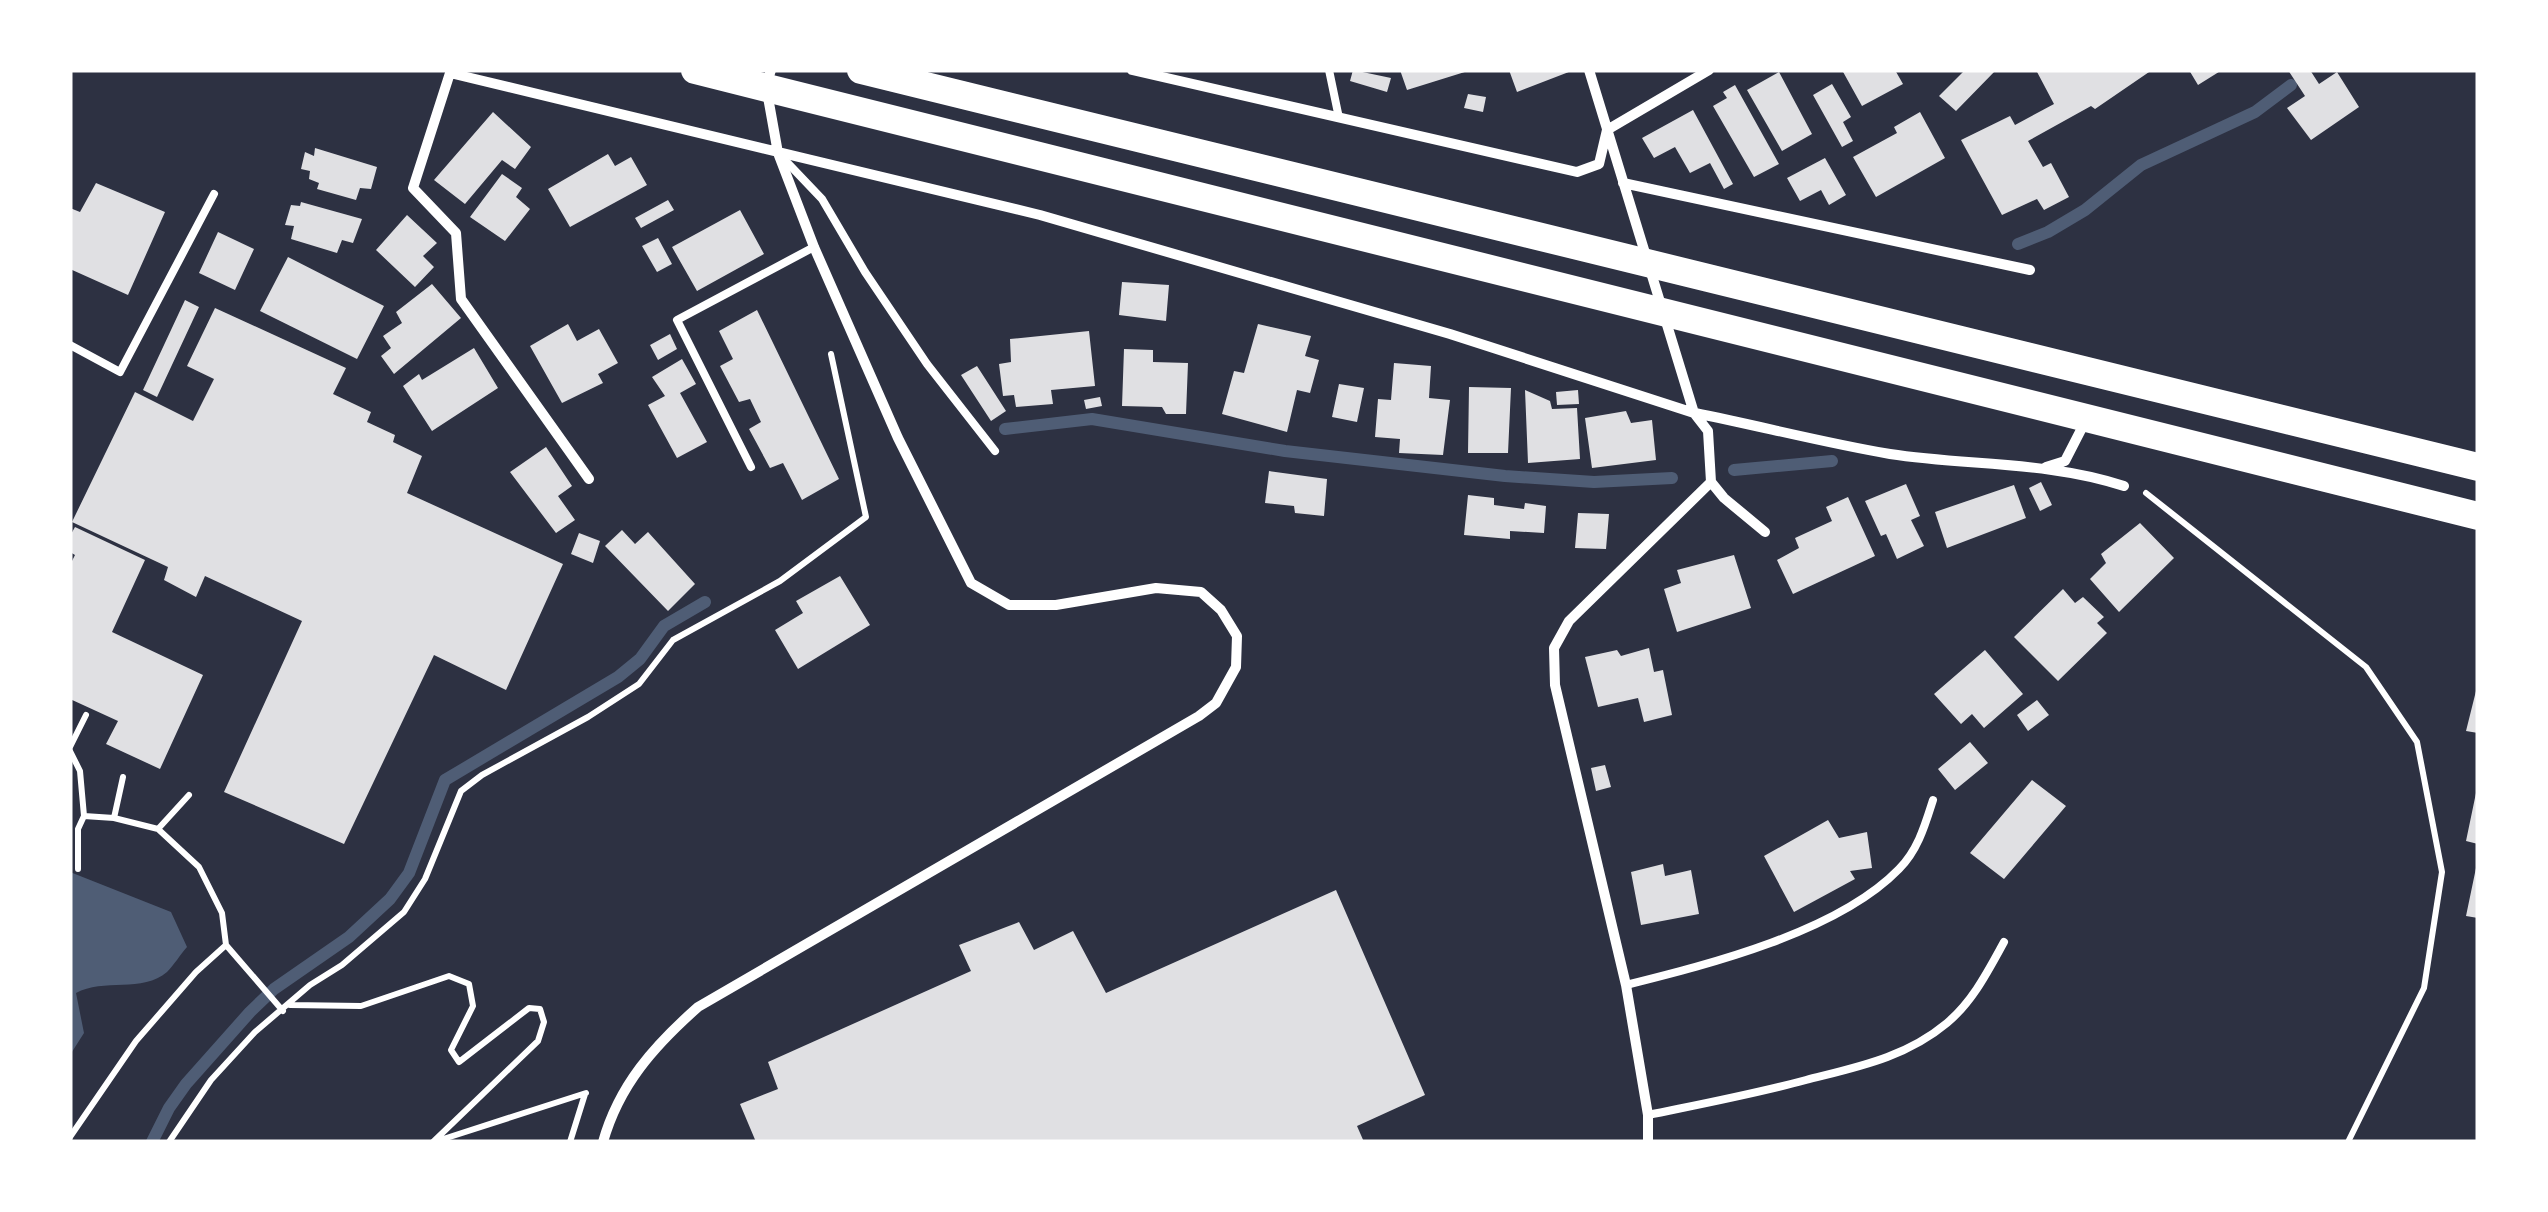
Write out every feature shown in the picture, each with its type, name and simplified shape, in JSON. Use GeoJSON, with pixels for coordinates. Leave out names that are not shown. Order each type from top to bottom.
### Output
{"type":"FeatureCollection","features":[{"type":"Feature","properties":{"kind":"highway"},"geometry":{"type":"LineString","coordinates":[[696,70],[768,78],[840,106],[2478,516]]}},
{"type":"Feature","properties":{"kind":"highway"},"geometry":{"type":"LineString","coordinates":[[860,70],[2478,467]]}},
{"type":"Feature","properties":{"kind":"street"},"geometry":{"type":"LineString","coordinates":[[1132,70],[1577,172],[1599,164],[1607,130],[1709,70]]}},
{"type":"Feature","properties":{"kind":"street"},"geometry":{"type":"LineString","coordinates":[[1589,70],[1694,412],[1708,432],[1711,482],[1765,532]]}},
{"type":"Feature","properties":{"kind":"street"},"geometry":{"type":"LineString","coordinates":[[589,479],[461,299],[456,233],[412,188],[450,73],[1058,220],[1450,334],[1694,412],[1892,454],[2045,468],[2088,474],[2124,486]]}},
{"type":"Feature","properties":{"kind":"street"},"geometry":{"type":"LineString","coordinates":[[603,1142],[612,1108],[634,1076],[662,1040],[698,1007],[1199,716],[1216,703],[1236,667],[1237,636],[1221,610],[1201,592],[1156,588],[1056,605],[1009,605],[971,583],[898,438],[814,247],[778,152],[768,78]]}},
{"type":"Feature","properties":{"kind":"street"},"geometry":{"type":"LineString","coordinates":[[1624,184],[2030,270]]}},
{"type":"Feature","properties":{"kind":"street"},"geometry":{"type":"LineString","coordinates":[[2045,468],[2065,460],[2086,419]]}},
{"type":"Feature","properties":{"kind":"street"},"geometry":{"type":"LineString","coordinates":[[1648,1142],[1648,1114],[1626,985],[1565,737],[1552,665],[1559,635],[1582,605],[1711,482]]}},
{"type":"Feature","properties":{"kind":"lane"},"geometry":{"type":"LineString","coordinates":[[1328,70],[1340,118]]}},
{"type":"Feature","properties":{"kind":"lane"},"geometry":{"type":"LineString","coordinates":[[778,152],[822,200],[917,348],[994,451]]}},
{"type":"Feature","properties":{"kind":"lane"},"geometry":{"type":"LineString","coordinates":[[70,346],[120,372],[214,194]]}},
{"type":"Feature","properties":{"kind":"lane"},"geometry":{"type":"LineString","coordinates":[[750,467],[678,320],[814,247]]}},
{"type":"Feature","properties":{"kind":"lane"},"geometry":{"type":"LineString","coordinates":[[1626,985],[1695,968],[1829,918],[1900,868],[1922,834],[1933,800]]}},
{"type":"Feature","properties":{"kind":"lane"},"geometry":{"type":"LineString","coordinates":[[1648,1114],[1752,1095],[1887,1059],[1921,1042],[1948,1022],[1985,977],[2004,942]]}},
{"type":"Feature","properties":{"kind":"path"},"geometry":{"type":"LineString","coordinates":[[169,1142],[211,1080],[256,1032],[404,912],[425,879],[461,791],[482,774],[588,717],[639,684],[673,640],[780,581],[866,518],[830,353]]}},
{"type":"Feature","properties":{"kind":"path"},"geometry":{"type":"LineString","coordinates":[[2152,494],[2366,667],[2418,742],[2442,872],[2424,988],[2348,1142]]}},
{"type":"Feature","properties":{"kind":"path"},"geometry":{"type":"LineString","coordinates":[[78,870],[78,829],[84,816],[80,771],[70,749],[86,715]]}},
{"type":"Feature","properties":{"kind":"path"},"geometry":{"type":"LineString","coordinates":[[114,818],[123,777]]}},
{"type":"Feature","properties":{"kind":"path"},"geometry":{"type":"LineString","coordinates":[[158,829],[189,795]]}},
{"type":"Feature","properties":{"kind":"path"},"geometry":{"type":"LineString","coordinates":[[84,816],[114,818],[158,829],[192,858],[206,877],[222,913],[226,945],[286,1008],[361,1006],[449,976],[469,984],[473,1006],[451,1050],[459,1062],[529,1008],[540,1009],[544,1022],[538,1041],[433,1142]]}},
{"type":"Feature","properties":{"kind":"path"},"geometry":{"type":"LineString","coordinates":[[70,834],[78,829]]}},
{"type":"Feature","properties":{"kind":"path"},"geometry":{"type":"LineString","coordinates":[[70,1137],[136,1041],[196,972],[226,945]]}},
{"type":"Feature","properties":{"kind":"path"},"geometry":{"type":"LineString","coordinates":[[433,1142],[586,1093],[570,1142]]}},
{"type":"Feature","properties":{"kind":"water"},"geometry":{"type":"Polygon","coordinates":[[[70,872],[171,912],[187,947],[167,972],[157,978],[76,993],[84,1033],[70,1055],[70,872]]]}},
{"type":"Feature","properties":{"kind":"building"},"geometry":{"type":"Polygon","coordinates":[[[1353,70],[1391,78],[1387,92],[1350,81],[1353,70]]]}},
{"type":"Feature","properties":{"kind":"building"},"geometry":{"type":"Polygon","coordinates":[[[1400,70],[1468,70],[1468,71],[1407,90],[1400,70]]]}},
{"type":"Feature","properties":{"kind":"building"},"geometry":{"type":"Polygon","coordinates":[[[1509,70],[1574,70],[1517,92],[1509,70]]]}},
{"type":"Feature","properties":{"kind":"building"},"geometry":{"type":"Polygon","coordinates":[[[1842,70],[1895,70],[1903,84],[1862,106],[1842,70]]]}},
{"type":"Feature","properties":{"kind":"building"},"geometry":{"type":"Polygon","coordinates":[[[1965,70],[1996,70],[1956,111],[1939,96],[1965,70]]]}},
{"type":"Feature","properties":{"kind":"building"},"geometry":{"type":"Polygon","coordinates":[[[2036,70],[2152,70],[2095,109],[2091,106],[2028,141],[2043,167],[2051,163],[2069,197],[2044,210],[2037,199],[2002,215],[1961,140],[2010,116],[2015,125],[2054,104],[2036,70]]]}},
{"type":"Feature","properties":{"kind":"building"},"geometry":{"type":"Polygon","coordinates":[[[2189,70],[2222,70],[2198,85],[2189,70]]]}},
{"type":"Feature","properties":{"kind":"building"},"geometry":{"type":"Polygon","coordinates":[[[2288,70],[2310,70],[2319,84],[2337,72],[2359,107],[2311,140],[2287,108],[2305,96],[2288,70]]]}},
{"type":"Feature","properties":{"kind":"building"},"geometry":{"type":"Polygon","coordinates":[[[1779,72],[1812,134],[1782,151],[1747,90],[1779,72]]]}},
{"type":"Feature","properties":{"kind":"building"},"geometry":{"type":"Polygon","coordinates":[[[1832,84],[1851,117],[1843,122],[1853,141],[1842,147],[1813,95],[1832,84]]]}},
{"type":"Feature","properties":{"kind":"building"},"geometry":{"type":"Polygon","coordinates":[[[1735,85],[1779,164],[1754,177],[1713,106],[1727,98],[1723,92],[1735,85]]]}},
{"type":"Feature","properties":{"kind":"building"},"geometry":{"type":"Polygon","coordinates":[[[1468,94],[1486,97],[1483,112],[1464,108],[1468,94]]]}},
{"type":"Feature","properties":{"kind":"building"},"geometry":{"type":"Polygon","coordinates":[[[1693,110],[1733,184],[1724,189],[1710,163],[1690,173],[1675,147],[1654,158],[1642,138],[1693,110]]]}},
{"type":"Feature","properties":{"kind":"building"},"geometry":{"type":"Polygon","coordinates":[[[493,112],[531,147],[515,169],[502,160],[465,204],[434,180],[493,112]]]}},
{"type":"Feature","properties":{"kind":"building"},"geometry":{"type":"Polygon","coordinates":[[[1920,112],[1945,158],[1876,197],[1853,157],[1897,133],[1894,127],[1920,112]]]}},
{"type":"Feature","properties":{"kind":"building"},"geometry":{"type":"Polygon","coordinates":[[[315,148],[377,167],[371,189],[360,188],[356,200],[317,189],[319,183],[309,179],[310,171],[301,169],[305,152],[314,156],[315,148]]]}},
{"type":"Feature","properties":{"kind":"building"},"geometry":{"type":"Polygon","coordinates":[[[608,154],[615,166],[631,157],[647,185],[570,227],[548,189],[608,154]]]}},
{"type":"Feature","properties":{"kind":"building"},"geometry":{"type":"Polygon","coordinates":[[[1825,158],[1846,195],[1829,205],[1821,190],[1800,201],[1787,178],[1825,158]]]}},
{"type":"Feature","properties":{"kind":"building"},"geometry":{"type":"Polygon","coordinates":[[[502,174],[522,188],[516,197],[530,209],[505,241],[470,217],[502,174]]]}},
{"type":"Feature","properties":{"kind":"building"},"geometry":{"type":"Polygon","coordinates":[[[96,183],[165,212],[128,295],[70,269],[70,208],[80,212],[96,183]]]}},
{"type":"Feature","properties":{"kind":"building"},"geometry":{"type":"Polygon","coordinates":[[[668,200],[674,210],[641,228],[635,218],[668,200]]]}},
{"type":"Feature","properties":{"kind":"building"},"geometry":{"type":"Polygon","coordinates":[[[301,202],[362,219],[353,243],[342,240],[337,253],[291,239],[294,226],[285,225],[291,205],[300,206],[301,202]]]}},
{"type":"Feature","properties":{"kind":"building"},"geometry":{"type":"Polygon","coordinates":[[[740,210],[764,254],[697,291],[672,247],[740,210]]]}},
{"type":"Feature","properties":{"kind":"building"},"geometry":{"type":"Polygon","coordinates":[[[407,215],[437,243],[423,256],[434,267],[415,287],[376,250],[407,215]]]}},
{"type":"Feature","properties":{"kind":"building"},"geometry":{"type":"Polygon","coordinates":[[[218,232],[254,249],[235,290],[199,273],[218,232]]]}},
{"type":"Feature","properties":{"kind":"building"},"geometry":{"type":"Polygon","coordinates":[[[658,238],[672,264],[657,272],[642,246],[658,238]]]}},
{"type":"Feature","properties":{"kind":"building"},"geometry":{"type":"Polygon","coordinates":[[[288,257],[384,306],[357,359],[260,311],[288,257]]]}},
{"type":"Feature","properties":{"kind":"building"},"geometry":{"type":"Polygon","coordinates":[[[1122,282],[1169,285],[1166,321],[1119,315],[1122,282]]]}},
{"type":"Feature","properties":{"kind":"building"},"geometry":{"type":"Polygon","coordinates":[[[432,284],[461,318],[394,374],[381,356],[391,348],[383,336],[402,323],[396,312],[432,284]]]}},
{"type":"Feature","properties":{"kind":"building"},"geometry":{"type":"Polygon","coordinates":[[[185,300],[199,307],[157,397],[143,390],[185,300]]]}},
{"type":"Feature","properties":{"kind":"building"},"geometry":{"type":"Polygon","coordinates":[[[215,308],[346,368],[333,394],[371,412],[367,422],[395,435],[393,442],[422,456],[407,493],[563,564],[506,690],[434,655],[344,844],[224,792],[302,621],[205,576],[196,597],[164,580],[168,567],[72,522],[135,392],[193,421],[214,379],[187,366],[215,308]]]}},
{"type":"Feature","properties":{"kind":"building"},"geometry":{"type":"Polygon","coordinates":[[[757,310],[839,479],[802,500],[783,463],[770,468],[749,429],[761,422],[750,399],[739,402],[720,366],[733,359],[719,331],[757,310]]]}},
{"type":"Feature","properties":{"kind":"building"},"geometry":{"type":"Polygon","coordinates":[[[568,324],[577,341],[599,329],[618,363],[598,374],[603,383],[562,403],[530,346],[568,324]]]}},
{"type":"Feature","properties":{"kind":"building"},"geometry":{"type":"Polygon","coordinates":[[[1258,324],[1311,336],[1305,356],[1319,360],[1310,393],[1297,390],[1287,432],[1222,414],[1234,371],[1244,373],[1258,324]]]}},
{"type":"Feature","properties":{"kind":"building"},"geometry":{"type":"Polygon","coordinates":[[[1089,331],[1095,386],[1051,390],[1053,404],[1016,407],[1014,395],[1003,396],[999,364],[1011,362],[1010,339],[1089,331]]]}},
{"type":"Feature","properties":{"kind":"building"},"geometry":{"type":"Polygon","coordinates":[[[670,334],[677,349],[658,360],[650,345],[670,334]]]}},
{"type":"Feature","properties":{"kind":"building"},"geometry":{"type":"Polygon","coordinates":[[[474,348],[498,388],[432,431],[403,386],[419,374],[422,380],[474,348]]]}},
{"type":"Feature","properties":{"kind":"building"},"geometry":{"type":"Polygon","coordinates":[[[1124,349],[1153,350],[1153,362],[1188,363],[1186,414],[1166,414],[1162,407],[1122,406],[1124,349]]]}},
{"type":"Feature","properties":{"kind":"building"},"geometry":{"type":"Polygon","coordinates":[[[682,359],[696,384],[680,393],[707,442],[677,458],[648,405],[665,396],[652,377],[682,359]]]}},
{"type":"Feature","properties":{"kind":"building"},"geometry":{"type":"Polygon","coordinates":[[[1394,363],[1431,366],[1429,398],[1450,400],[1443,455],[1399,453],[1400,439],[1375,437],[1378,399],[1391,400],[1394,363]]]}},
{"type":"Feature","properties":{"kind":"building"},"geometry":{"type":"Polygon","coordinates":[[[977,366],[1006,411],[991,421],[961,375],[977,366]]]}},
{"type":"Feature","properties":{"kind":"building"},"geometry":{"type":"Polygon","coordinates":[[[1339,384],[1364,388],[1357,422],[1332,417],[1339,384]]]}},
{"type":"Feature","properties":{"kind":"building"},"geometry":{"type":"Polygon","coordinates":[[[1469,387],[1511,388],[1508,453],[1468,453],[1469,387]]]}},
{"type":"Feature","properties":{"kind":"building"},"geometry":{"type":"Polygon","coordinates":[[[1525,390],[1550,401],[1552,409],[1577,408],[1580,459],[1528,463],[1525,390]]]}},
{"type":"Feature","properties":{"kind":"building"},"geometry":{"type":"Polygon","coordinates":[[[1578,390],[1579,404],[1557,405],[1556,392],[1578,390]]]}},
{"type":"Feature","properties":{"kind":"building"},"geometry":{"type":"Polygon","coordinates":[[[1100,397],[1102,406],[1086,409],[1084,400],[1100,397]]]}},
{"type":"Feature","properties":{"kind":"building"},"geometry":{"type":"Polygon","coordinates":[[[1626,411],[1631,423],[1652,420],[1656,460],[1592,468],[1585,418],[1626,411]]]}},
{"type":"Feature","properties":{"kind":"building"},"geometry":{"type":"Polygon","coordinates":[[[546,447],[572,486],[558,496],[575,520],[556,533],[510,472],[546,447]]]}},
{"type":"Feature","properties":{"kind":"building"},"geometry":{"type":"Polygon","coordinates":[[[1269,471],[1327,479],[1324,516],[1295,513],[1294,506],[1265,503],[1269,471]]]}},
{"type":"Feature","properties":{"kind":"building"},"geometry":{"type":"Polygon","coordinates":[[[2041,482],[2052,505],[2040,511],[2029,488],[2041,482]]]}},
{"type":"Feature","properties":{"kind":"building"},"geometry":{"type":"Polygon","coordinates":[[[1906,484],[1920,516],[1911,520],[1924,546],[1897,559],[1865,501],[1906,484]]]}},
{"type":"Feature","properties":{"kind":"building"},"geometry":{"type":"Polygon","coordinates":[[[2014,485],[2026,518],[1947,548],[1935,512],[2014,485]]]}},
{"type":"Feature","properties":{"kind":"building"},"geometry":{"type":"Polygon","coordinates":[[[1468,495],[1494,498],[1494,505],[1524,509],[1525,503],[1546,506],[1544,533],[1510,531],[1510,539],[1464,535],[1468,495]]]}},
{"type":"Feature","properties":{"kind":"building"},"geometry":{"type":"Polygon","coordinates":[[[1848,497],[1875,556],[1793,594],[1777,560],[1799,548],[1795,538],[1832,521],[1826,507],[1848,497]]]}},
{"type":"Feature","properties":{"kind":"building"},"geometry":{"type":"Polygon","coordinates":[[[1578,513],[1609,514],[1606,549],[1575,548],[1578,513]]]}},
{"type":"Feature","properties":{"kind":"building"},"geometry":{"type":"Polygon","coordinates":[[[2140,523],[2174,558],[2119,612],[2090,579],[2106,563],[2101,554],[2140,523]]]}},
{"type":"Feature","properties":{"kind":"building"},"geometry":{"type":"Polygon","coordinates":[[[75,527],[145,560],[112,632],[203,675],[160,769],[106,744],[118,721],[70,699],[70,565],[75,555],[70,552],[70,536],[75,527]]]}},
{"type":"Feature","properties":{"kind":"building"},"geometry":{"type":"Polygon","coordinates":[[[622,530],[635,544],[648,532],[695,584],[668,611],[605,546],[622,530]]]}},
{"type":"Feature","properties":{"kind":"building"},"geometry":{"type":"Polygon","coordinates":[[[579,533],[600,541],[593,563],[571,554],[579,533]]]}},
{"type":"Feature","properties":{"kind":"building"},"geometry":{"type":"Polygon","coordinates":[[[1734,555],[1751,608],[1677,632],[1664,589],[1681,583],[1677,570],[1734,555]]]}},
{"type":"Feature","properties":{"kind":"building"},"geometry":{"type":"Polygon","coordinates":[[[840,576],[870,625],[798,669],[775,630],[803,613],[796,601],[840,576]]]}},
{"type":"Feature","properties":{"kind":"building"},"geometry":{"type":"Polygon","coordinates":[[[2063,589],[2075,603],[2083,597],[2104,617],[2097,623],[2107,633],[2058,681],[2014,637],[2063,589]]]}},
{"type":"Feature","properties":{"kind":"building"},"geometry":{"type":"Polygon","coordinates":[[[1649,648],[1654,672],[1663,670],[1672,715],[1644,722],[1638,698],[1598,707],[1585,657],[1617,650],[1621,656],[1649,648]]]}},
{"type":"Feature","properties":{"kind":"building"},"geometry":{"type":"Polygon","coordinates":[[[1985,650],[2023,694],[1984,728],[1972,714],[1961,724],[1934,694],[1985,650]]]}},
{"type":"Feature","properties":{"kind":"building"},"geometry":{"type":"Polygon","coordinates":[[[2478,687],[2478,733],[2466,731],[2478,687]]]}},
{"type":"Feature","properties":{"kind":"building"},"geometry":{"type":"Polygon","coordinates":[[[2037,700],[2049,715],[2028,731],[2017,715],[2037,700]]]}},
{"type":"Feature","properties":{"kind":"building"},"geometry":{"type":"Polygon","coordinates":[[[1970,742],[1988,763],[1955,790],[1938,769],[1970,742]]]}},
{"type":"Feature","properties":{"kind":"building"},"geometry":{"type":"Polygon","coordinates":[[[1605,765],[1611,787],[1596,791],[1591,768],[1605,765]]]}},
{"type":"Feature","properties":{"kind":"building"},"geometry":{"type":"Polygon","coordinates":[[[2032,780],[2066,806],[2004,879],[1970,853],[2032,780]]]}},
{"type":"Feature","properties":{"kind":"building"},"geometry":{"type":"Polygon","coordinates":[[[2478,793],[2478,844],[2466,841],[2478,793]]]}},
{"type":"Feature","properties":{"kind":"building"},"geometry":{"type":"Polygon","coordinates":[[[1828,820],[1839,838],[1867,832],[1872,868],[1850,871],[1855,879],[1794,912],[1764,856],[1828,820]]]}},
{"type":"Feature","properties":{"kind":"building"},"geometry":{"type":"Polygon","coordinates":[[[1663,864],[1665,876],[1691,870],[1699,914],[1641,925],[1631,872],[1663,864]]]}},
{"type":"Feature","properties":{"kind":"building"},"geometry":{"type":"Polygon","coordinates":[[[2478,868],[2478,918],[2466,916],[2478,868]]]}},
{"type":"Feature","properties":{"kind":"building"},"geometry":{"type":"Polygon","coordinates":[[[1336,890],[1425,1095],[1357,1126],[1364,1142],[756,1142],[740,1104],[778,1089],[768,1062],[971,971],[959,945],[1019,922],[1034,950],[1073,931],[1106,993],[1336,890]]]}},
{"type":"Feature","properties":{"kind":"waterway"},"geometry":{"type":"LineString","coordinates":[[2018,244],[2085,210],[2141,165],[2255,112],[2291,85]]}},
{"type":"Feature","properties":{"kind":"waterway"},"geometry":{"type":"LineString","coordinates":[[1005,429],[1092,419],[1285,451],[1505,476],[1594,482],[1672,478]]}},
{"type":"Feature","properties":{"kind":"waterway"},"geometry":{"type":"LineString","coordinates":[[1734,470],[1832,461]]}},
{"type":"Feature","properties":{"kind":"waterway"},"geometry":{"type":"LineString","coordinates":[[152,1142],[186,1084],[250,1012],[274,989],[349,937],[390,899],[409,873],[445,780],[618,677],[640,659],[664,626],[705,602]]}}]}
